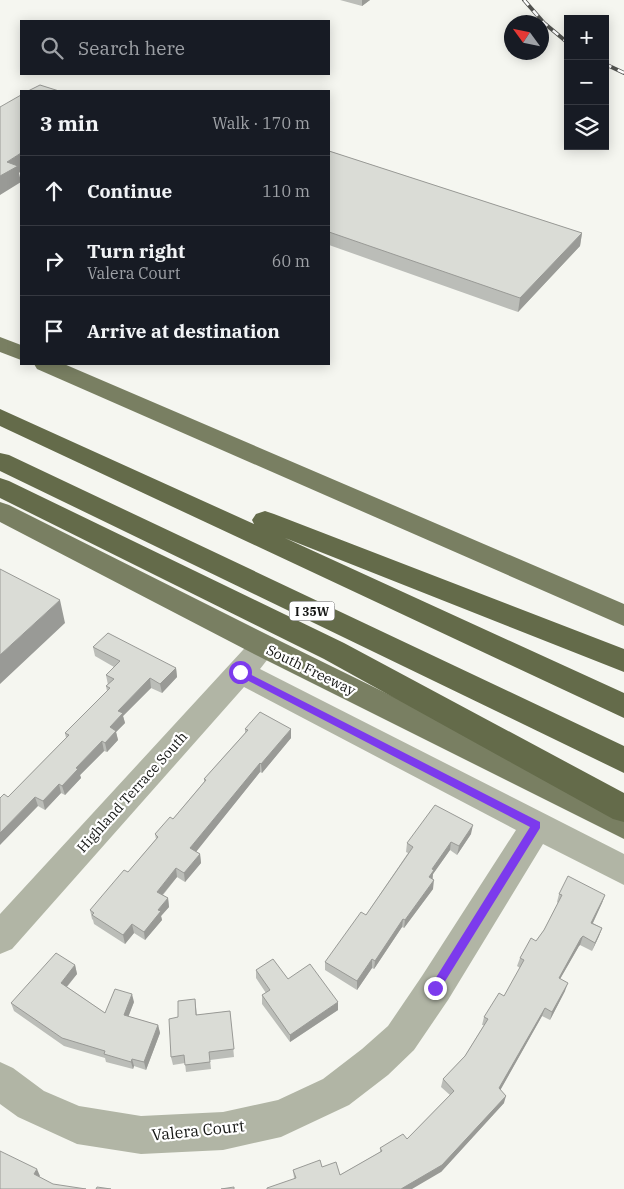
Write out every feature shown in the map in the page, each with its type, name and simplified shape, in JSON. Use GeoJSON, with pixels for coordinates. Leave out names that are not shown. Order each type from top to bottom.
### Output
{"type":"FeatureCollection","features":[{"type":"Feature","properties":{"kind":"highway"},"geometry":{"type":"LineString","coordinates":[[0,416],[624,661]]}},
{"type":"Feature","properties":{"kind":"highway"},"geometry":{"type":"LineString","coordinates":[[0,416],[624,706]]}},
{"type":"Feature","properties":{"kind":"highway","name":"I 35W"},"geometry":{"type":"LineString","coordinates":[[0,462],[624,760]]}},
{"type":"Feature","properties":{"kind":"highway"},"geometry":{"type":"LineString","coordinates":[[0,487],[334,652],[624,809]]}},
{"type":"Feature","properties":{"kind":"main road"},"geometry":{"type":"LineString","coordinates":[[0,344],[20,353]]}},
{"type":"Feature","properties":{"kind":"main road"},"geometry":{"type":"LineString","coordinates":[[47,365],[624,616]]}},
{"type":"Feature","properties":{"kind":"main road","name":"South Freeway"},"geometry":{"type":"LineString","coordinates":[[0,511],[264,646],[624,825]]}},
{"type":"Feature","properties":{"kind":"street","name":"Highland Terrace South"},"geometry":{"type":"LineString","coordinates":[[0,938],[264,646]]}},
{"type":"Feature","properties":{"kind":"street"},"geometry":{"type":"LineString","coordinates":[[240,672],[624,870]]}},
{"type":"Feature","properties":{"kind":"street","name":"Valera Court"},"geometry":{"type":"LineString","coordinates":[[0,1081],[30,1104],[77,1125],[141,1135],[223,1131],[281,1118],[336,1092],[375,1062],[401,1038],[435,988],[536,825]]}},
{"type":"Feature","properties":{"kind":"building"},"geometry":{"type":"Polygon","coordinates":[[[40,85],[56,90],[30,90],[40,85]]]}},
{"type":"Feature","properties":{"kind":"building"},"geometry":{"type":"Polygon","coordinates":[[[20,96],[20,154],[7,162],[18,166],[0,176],[0,107],[20,96]]]}},
{"type":"Feature","properties":{"kind":"building"},"geometry":{"type":"Polygon","coordinates":[[[330,151],[582,233],[520,298],[330,232],[330,151]]]}},
{"type":"Feature","properties":{"kind":"building"},"geometry":{"type":"Polygon","coordinates":[[[0,569],[60,600],[0,655],[0,569]]]}},
{"type":"Feature","properties":{"kind":"building"},"geometry":{"type":"Polygon","coordinates":[[[108,633],[176,668],[160,684],[150,678],[118,711],[123,713],[110,727],[116,731],[105,743],[102,741],[62,786],[59,784],[43,801],[35,797],[0,833],[0,798],[4,794],[8,797],[69,735],[65,733],[110,688],[106,686],[114,679],[106,675],[120,661],[93,647],[108,633]]]}},
{"type":"Feature","properties":{"kind":"building"},"geometry":{"type":"Polygon","coordinates":[[[260,712],[291,729],[260,763],[190,848],[200,854],[184,873],[176,868],[157,892],[168,898],[158,910],[161,911],[144,932],[132,924],[123,935],[92,915],[94,913],[90,910],[124,870],[128,872],[158,837],[155,834],[170,817],[173,819],[206,780],[204,779],[248,730],[245,729],[260,712]]]}},
{"type":"Feature","properties":{"kind":"building"},"geometry":{"type":"Polygon","coordinates":[[[435,805],[473,825],[459,846],[451,842],[432,869],[434,870],[429,877],[434,880],[405,920],[403,919],[375,961],[372,959],[357,981],[325,962],[361,912],[366,915],[413,847],[407,843],[435,805]]]}},
{"type":"Feature","properties":{"kind":"building"},"geometry":{"type":"Polygon","coordinates":[[[568,876],[605,895],[591,923],[602,928],[595,943],[583,936],[581,938],[559,978],[568,983],[552,1012],[545,1008],[499,1088],[506,1096],[442,1165],[401,1189],[267,1189],[296,1178],[293,1170],[320,1160],[322,1167],[336,1162],[340,1175],[382,1151],[380,1148],[403,1134],[407,1139],[454,1091],[443,1079],[465,1056],[488,1019],[484,1017],[499,993],[504,996],[524,960],[520,958],[531,938],[536,941],[544,930],[562,895],[559,894],[568,876]]]}},
{"type":"Feature","properties":{"kind":"building"},"geometry":{"type":"Polygon","coordinates":[[[56,953],[75,965],[61,983],[105,1013],[115,989],[132,994],[124,1015],[158,1025],[144,1062],[132,1059],[131,1062],[104,1054],[105,1051],[62,1038],[11,1003],[56,953]]]}},
{"type":"Feature","properties":{"kind":"building"},"geometry":{"type":"Polygon","coordinates":[[[273,959],[288,979],[310,964],[338,1002],[290,1035],[262,995],[270,990],[256,970],[273,959]]]}},
{"type":"Feature","properties":{"kind":"building"},"geometry":{"type":"Polygon","coordinates":[[[195,999],[196,1015],[230,1011],[234,1049],[209,1052],[210,1062],[185,1065],[184,1055],[171,1057],[169,1019],[178,1017],[178,1001],[195,999]]]}},
{"type":"Feature","properties":{"kind":"building"},"geometry":{"type":"Polygon","coordinates":[[[0,1151],[37,1169],[34,1174],[53,1184],[86,1189],[0,1189],[0,1151]]]}},
{"type":"Feature","properties":{"kind":"railway"},"geometry":{"type":"LineString","coordinates":[[524,0],[544,23],[564,40]]}},
{"type":"Feature","properties":{"kind":"railway"},"geometry":{"type":"LineString","coordinates":[[609,66],[624,73]]}},
{"type":"Feature","properties":{"kind":"route"},"geometry":{"type":"LineString","coordinates":[[240,672],[536,825],[435,988]]}}]}
